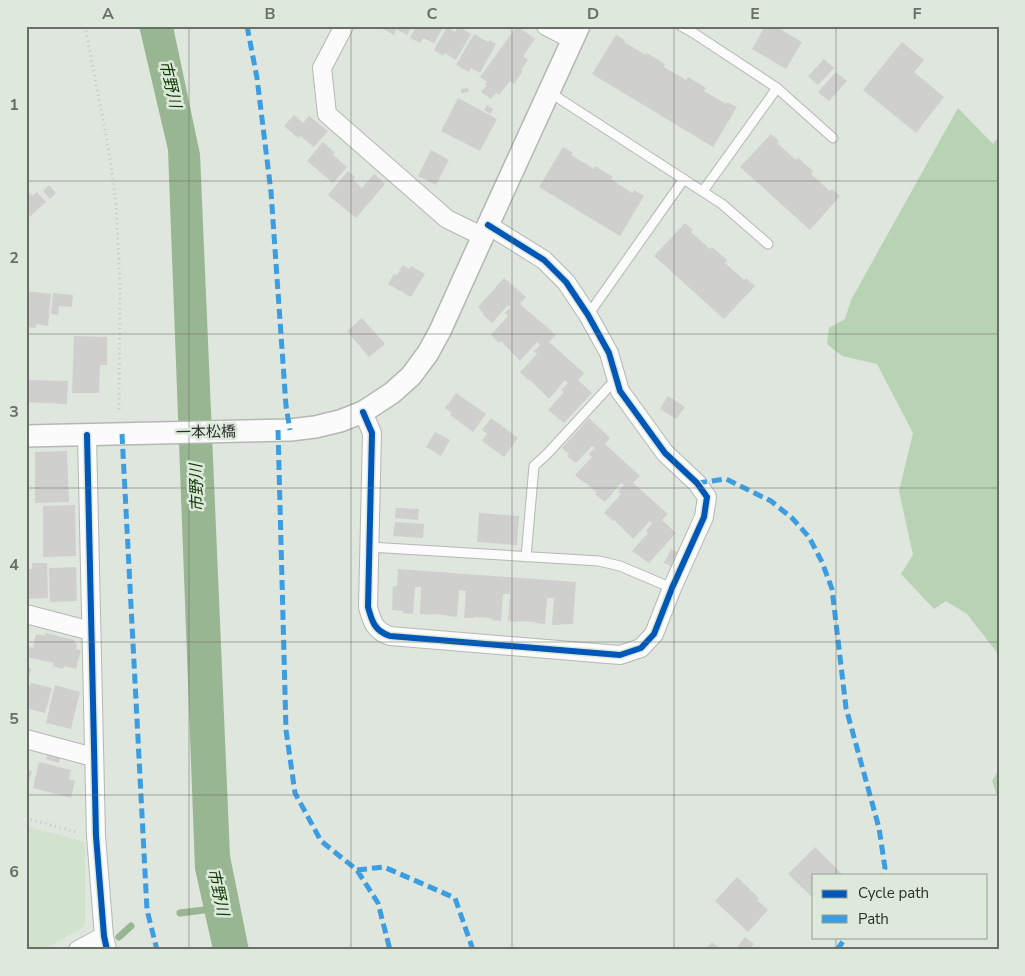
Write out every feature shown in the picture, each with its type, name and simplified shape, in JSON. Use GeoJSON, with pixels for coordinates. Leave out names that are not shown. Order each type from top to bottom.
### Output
{"type":"FeatureCollection","features":[{"type":"Feature","properties":{"kind":"street"},"geometry":{"type":"LineString","coordinates":[[344,26],[322,68],[327,114],[447,219],[485,230],[544,260],[566,282],[588,315],[608,353],[620,391],[665,453],[697,483],[707,497],[704,517],[672,588],[654,634],[642,648],[620,655],[390,636],[382,633],[375,626],[368,608],[372,434],[363,412]]}},
{"type":"Feature","properties":{"kind":"street"},"geometry":{"type":"LineString","coordinates":[[546,26],[576,33]]}},
{"type":"Feature","properties":{"kind":"street","name":"一本松橋"},"geometry":{"type":"LineString","coordinates":[[26,436],[86,436],[315,428],[363,412],[392,393],[411,376],[428,353],[440,331],[576,33]]}},
{"type":"Feature","properties":{"kind":"street"},"geometry":{"type":"LineString","coordinates":[[78,950],[105,943],[96,836],[93,757],[86,436]]}},
{"type":"Feature","properties":{"kind":"street"},"geometry":{"type":"LineString","coordinates":[[26,614],[91,631]]}},
{"type":"Feature","properties":{"kind":"street"},"geometry":{"type":"LineString","coordinates":[[26,738],[93,757]]}},
{"type":"Feature","properties":{"kind":"lane"},"geometry":{"type":"LineString","coordinates":[[682,26],[777,88],[833,138]]}},
{"type":"Feature","properties":{"kind":"lane"},"geometry":{"type":"LineString","coordinates":[[703,191],[777,88]]}},
{"type":"Feature","properties":{"kind":"lane"},"geometry":{"type":"LineString","coordinates":[[549,92],[722,204],[768,244]]}},
{"type":"Feature","properties":{"kind":"lane"},"geometry":{"type":"LineString","coordinates":[[588,315],[684,179]]}},
{"type":"Feature","properties":{"kind":"lane"},"geometry":{"type":"LineString","coordinates":[[526,557],[534,466],[616,379]]}},
{"type":"Feature","properties":{"kind":"lane"},"geometry":{"type":"LineString","coordinates":[[369,548],[599,561],[620,566],[672,588]]}},
{"type":"Feature","properties":{"kind":"path"},"geometry":{"type":"LineString","coordinates":[[85,26],[109,151],[116,204],[120,284],[119,416],[128,434]]}},
{"type":"Feature","properties":{"kind":"path"},"geometry":{"type":"LineString","coordinates":[[26,818],[96,836]]}},
{"type":"Feature","properties":{"kind":"shaded area"},"geometry":{"type":"Polygon","coordinates":[[[958,108],[993,144],[999,137],[999,655],[967,614],[946,601],[934,609],[901,574],[913,555],[899,491],[913,433],[877,364],[842,356],[827,344],[829,328],[845,319],[851,300],[958,108]]]}},
{"type":"Feature","properties":{"kind":"shaded area"},"geometry":{"type":"Polygon","coordinates":[[[999,770],[999,801],[992,781],[999,770]]]}},
{"type":"Feature","properties":{"kind":"shaded area"},"geometry":{"type":"Polygon","coordinates":[[[26,826],[85,842],[85,926],[43,950],[26,950],[26,826]]]}},
{"type":"Feature","properties":{"kind":"water","name":"市野川"},"geometry":{"type":"Polygon","coordinates":[[[139,26],[173,26],[200,154],[230,856],[249,950],[213,950],[195,869],[168,150],[139,26]]]}},
{"type":"Feature","properties":{"kind":"building"},"geometry":{"type":"Polygon","coordinates":[[[378,26],[412,26],[407,35],[396,29],[394,35],[378,26]]]}},
{"type":"Feature","properties":{"kind":"building"},"geometry":{"type":"Polygon","coordinates":[[[416,26],[444,26],[434,43],[423,38],[420,43],[410,38],[416,26]]]}},
{"type":"Feature","properties":{"kind":"building"},"geometry":{"type":"Polygon","coordinates":[[[458,26],[471,34],[456,60],[445,53],[443,56],[434,50],[447,27],[455,32],[458,26]]]}},
{"type":"Feature","properties":{"kind":"building"},"geometry":{"type":"Polygon","coordinates":[[[517,26],[535,39],[523,56],[528,60],[521,70],[523,71],[514,84],[510,81],[499,95],[485,85],[487,82],[480,77],[517,26]]]}},
{"type":"Feature","properties":{"kind":"building"},"geometry":{"type":"Polygon","coordinates":[[[765,26],[775,26],[802,42],[786,69],[752,49],[765,26]]]}},
{"type":"Feature","properties":{"kind":"building"},"geometry":{"type":"Polygon","coordinates":[[[474,34],[496,44],[480,73],[471,68],[469,72],[456,65],[474,34]]]}},
{"type":"Feature","properties":{"kind":"building"},"geometry":{"type":"Polygon","coordinates":[[[616,35],[625,40],[624,42],[665,64],[664,67],[686,80],[688,77],[706,88],[704,91],[726,104],[727,102],[737,107],[713,147],[592,74],[616,35]]]}},
{"type":"Feature","properties":{"kind":"building"},"geometry":{"type":"Polygon","coordinates":[[[902,42],[924,60],[914,72],[944,97],[916,133],[863,90],[902,42]]]}},
{"type":"Feature","properties":{"kind":"building"},"geometry":{"type":"Polygon","coordinates":[[[824,59],[834,68],[818,85],[808,76],[824,59]]]}},
{"type":"Feature","properties":{"kind":"building"},"geometry":{"type":"Polygon","coordinates":[[[836,72],[847,81],[829,101],[818,92],[836,72]]]}},
{"type":"Feature","properties":{"kind":"building"},"geometry":{"type":"Polygon","coordinates":[[[486,86],[496,93],[491,99],[481,92],[486,86]]]}},
{"type":"Feature","properties":{"kind":"building"},"geometry":{"type":"Polygon","coordinates":[[[468,88],[469,92],[461,93],[461,89],[468,88]]]}},
{"type":"Feature","properties":{"kind":"building"},"geometry":{"type":"Polygon","coordinates":[[[458,98],[497,119],[480,151],[441,131],[458,98]]]}},
{"type":"Feature","properties":{"kind":"building"},"geometry":{"type":"Polygon","coordinates":[[[487,105],[493,109],[491,114],[484,110],[487,105]]]}},
{"type":"Feature","properties":{"kind":"building"},"geometry":{"type":"Polygon","coordinates":[[[294,115],[303,123],[309,116],[328,131],[314,147],[300,136],[298,138],[284,126],[294,115]]]}},
{"type":"Feature","properties":{"kind":"building"},"geometry":{"type":"Polygon","coordinates":[[[771,134],[779,141],[777,143],[796,160],[798,158],[813,171],[811,174],[830,191],[832,189],[840,196],[810,230],[740,167],[771,134]]]}},
{"type":"Feature","properties":{"kind":"building"},"geometry":{"type":"Polygon","coordinates":[[[323,142],[335,153],[333,155],[347,167],[333,183],[307,161],[323,142]]]}},
{"type":"Feature","properties":{"kind":"building"},"geometry":{"type":"Polygon","coordinates":[[[563,147],[573,153],[571,155],[594,169],[595,166],[613,177],[611,179],[632,193],[634,190],[644,196],[620,236],[539,187],[563,147]]]}},
{"type":"Feature","properties":{"kind":"building"},"geometry":{"type":"Polygon","coordinates":[[[431,150],[449,160],[436,185],[418,176],[431,150]]]}},
{"type":"Feature","properties":{"kind":"building"},"geometry":{"type":"Polygon","coordinates":[[[348,171],[355,177],[353,180],[362,188],[374,174],[385,184],[356,218],[328,195],[348,171]]]}},
{"type":"Feature","properties":{"kind":"building"},"geometry":{"type":"Polygon","coordinates":[[[49,185],[56,193],[50,199],[43,191],[49,185]]]}},
{"type":"Feature","properties":{"kind":"building"},"geometry":{"type":"Polygon","coordinates":[[[37,192],[46,202],[27,219],[26,196],[30,193],[32,196],[37,192]]]}},
{"type":"Feature","properties":{"kind":"building"},"geometry":{"type":"Polygon","coordinates":[[[685,223],[693,230],[691,232],[710,249],[712,247],[727,260],[725,263],[744,280],[746,278],[755,286],[724,319],[654,256],[685,223]]]}},
{"type":"Feature","properties":{"kind":"building"},"geometry":{"type":"Polygon","coordinates":[[[403,265],[409,269],[411,266],[425,274],[411,297],[388,284],[403,265]]]}},
{"type":"Feature","properties":{"kind":"building"},"geometry":{"type":"Polygon","coordinates":[[[504,278],[526,297],[520,304],[556,335],[549,342],[584,373],[578,380],[592,393],[564,423],[548,410],[564,392],[561,390],[568,383],[565,380],[549,399],[520,372],[537,354],[534,351],[540,345],[537,342],[520,361],[501,341],[499,343],[491,335],[508,316],[505,313],[511,307],[508,305],[492,323],[483,315],[478,307],[504,278]]]}},
{"type":"Feature","properties":{"kind":"building"},"geometry":{"type":"Polygon","coordinates":[[[26,291],[51,294],[48,326],[36,324],[36,328],[26,327],[26,291]]]}},
{"type":"Feature","properties":{"kind":"building"},"geometry":{"type":"Polygon","coordinates":[[[53,293],[73,295],[72,307],[59,306],[58,315],[51,314],[53,293]]]}},
{"type":"Feature","properties":{"kind":"building"},"geometry":{"type":"Polygon","coordinates":[[[362,318],[385,344],[369,357],[347,331],[362,318]]]}},
{"type":"Feature","properties":{"kind":"building"},"geometry":{"type":"Polygon","coordinates":[[[74,336],[107,337],[107,365],[100,365],[99,393],[72,393],[74,336]]]}},
{"type":"Feature","properties":{"kind":"building"},"geometry":{"type":"Polygon","coordinates":[[[26,380],[68,381],[67,404],[26,402],[26,380]]]}},
{"type":"Feature","properties":{"kind":"building"},"geometry":{"type":"Polygon","coordinates":[[[456,393],[486,414],[473,432],[450,415],[452,413],[445,408],[456,393]]]}},
{"type":"Feature","properties":{"kind":"building"},"geometry":{"type":"Polygon","coordinates":[[[668,396],[685,407],[676,419],[660,409],[668,396]]]}},
{"type":"Feature","properties":{"kind":"building"},"geometry":{"type":"Polygon","coordinates":[[[491,418],[518,438],[504,457],[482,441],[487,434],[482,430],[491,418]]]}},
{"type":"Feature","properties":{"kind":"building"},"geometry":{"type":"Polygon","coordinates":[[[589,418],[610,438],[605,444],[640,476],[633,483],[668,514],[662,520],[676,533],[649,563],[632,551],[648,533],[646,531],[652,523],[650,521],[633,539],[604,513],[621,494],[618,492],[624,485],[621,483],[605,502],[575,475],[592,457],[589,454],[595,448],[592,446],[576,463],[567,456],[569,454],[562,448],[589,418]]]}},
{"type":"Feature","properties":{"kind":"building"},"geometry":{"type":"Polygon","coordinates":[[[435,432],[450,440],[441,456],[426,447],[435,432]]]}},
{"type":"Feature","properties":{"kind":"building"},"geometry":{"type":"Polygon","coordinates":[[[67,451],[69,502],[35,503],[35,452],[67,451]]]}},
{"type":"Feature","properties":{"kind":"building"},"geometry":{"type":"Polygon","coordinates":[[[75,505],[76,556],[43,557],[43,506],[75,505]]]}},
{"type":"Feature","properties":{"kind":"building"},"geometry":{"type":"Polygon","coordinates":[[[396,508],[419,509],[418,520],[395,518],[396,508]]]}},
{"type":"Feature","properties":{"kind":"building"},"geometry":{"type":"Polygon","coordinates":[[[479,513],[519,516],[517,545],[477,542],[479,513]]]}},
{"type":"Feature","properties":{"kind":"building"},"geometry":{"type":"Polygon","coordinates":[[[395,522],[424,524],[423,538],[393,536],[395,522]]]}},
{"type":"Feature","properties":{"kind":"building"},"geometry":{"type":"Polygon","coordinates":[[[671,549],[678,552],[671,566],[664,563],[671,549]]]}},
{"type":"Feature","properties":{"kind":"building"},"geometry":{"type":"Polygon","coordinates":[[[32,563],[47,563],[48,598],[26,599],[26,569],[32,569],[32,563]]]}},
{"type":"Feature","properties":{"kind":"building"},"geometry":{"type":"Polygon","coordinates":[[[76,567],[77,601],[50,602],[49,568],[76,567]]]}},
{"type":"Feature","properties":{"kind":"building"},"geometry":{"type":"Polygon","coordinates":[[[398,569],[576,582],[573,624],[552,625],[554,598],[547,598],[545,624],[508,621],[510,594],[503,594],[501,621],[491,620],[492,618],[464,618],[466,591],[459,590],[457,617],[420,614],[421,587],[415,587],[413,614],[392,610],[393,586],[397,586],[398,569]]]}},
{"type":"Feature","properties":{"kind":"building"},"geometry":{"type":"Polygon","coordinates":[[[45,633],[75,640],[74,643],[77,644],[76,649],[81,650],[76,669],[64,666],[63,669],[53,666],[54,663],[27,657],[30,647],[33,648],[36,634],[45,636],[45,633]]]}},
{"type":"Feature","properties":{"kind":"building"},"geometry":{"type":"Polygon","coordinates":[[[26,667],[31,668],[30,675],[26,674],[26,667]]]}},
{"type":"Feature","properties":{"kind":"building"},"geometry":{"type":"Polygon","coordinates":[[[31,683],[52,688],[45,713],[26,708],[26,685],[30,686],[31,683]]]}},
{"type":"Feature","properties":{"kind":"building"},"geometry":{"type":"Polygon","coordinates":[[[55,685],[80,692],[71,729],[46,723],[55,685]]]}},
{"type":"Feature","properties":{"kind":"building"},"geometry":{"type":"Polygon","coordinates":[[[47,755],[60,758],[59,763],[46,759],[47,755]]]}},
{"type":"Feature","properties":{"kind":"building"},"geometry":{"type":"Polygon","coordinates":[[[39,762],[71,770],[69,779],[75,781],[71,798],[33,788],[39,762]]]}},
{"type":"Feature","properties":{"kind":"building"},"geometry":{"type":"Polygon","coordinates":[[[26,769],[32,771],[27,789],[26,789],[26,769]]]}},
{"type":"Feature","properties":{"kind":"building"},"geometry":{"type":"Polygon","coordinates":[[[815,847],[842,874],[812,874],[812,897],[788,874],[815,847]]]}},
{"type":"Feature","properties":{"kind":"building"},"geometry":{"type":"Polygon","coordinates":[[[737,877],[759,898],[757,900],[768,910],[748,932],[715,901],[737,877]]]}},
{"type":"Feature","properties":{"kind":"building"},"geometry":{"type":"Polygon","coordinates":[[[745,937],[754,944],[749,950],[735,950],[745,937]]]}},
{"type":"Feature","properties":{"kind":"building"},"geometry":{"type":"Polygon","coordinates":[[[712,942],[721,950],[705,950],[712,942]]]}},
{"type":"Feature","properties":{"kind":"waterway"},"geometry":{"type":"LineString","coordinates":[[180,913],[204,910]]}},
{"type":"Feature","properties":{"kind":"waterway"},"geometry":{"type":"LineString","coordinates":[[119,937],[131,926]]}},
{"type":"Feature","properties":{"kind":"marked path"},"geometry":{"type":"LineString","coordinates":[[247,26],[257,78],[271,192],[286,406],[290,430]]}},
{"type":"Feature","properties":{"kind":"marked path"},"geometry":{"type":"LineString","coordinates":[[278,430],[286,730],[295,793],[321,841],[357,870],[378,903],[390,950]]}},
{"type":"Feature","properties":{"kind":"marked path"},"geometry":{"type":"LineString","coordinates":[[122,434],[147,910],[157,950]]}},
{"type":"Feature","properties":{"kind":"marked path"},"geometry":{"type":"LineString","coordinates":[[697,483],[726,479],[771,501],[792,518],[809,537],[822,562],[832,589],[846,708],[879,828],[885,868],[883,874]]}},
{"type":"Feature","properties":{"kind":"marked path"},"geometry":{"type":"LineString","coordinates":[[357,870],[384,867],[455,898],[473,950]]}},
{"type":"Feature","properties":{"kind":"marked path"},"geometry":{"type":"LineString","coordinates":[[837,950],[845,938]]}},
{"type":"Feature","properties":{"kind":"cycle path"},"geometry":{"type":"LineString","coordinates":[[363,412],[372,433],[368,607],[378,629],[390,636],[620,655],[641,648],[654,634],[672,588],[704,517],[707,497],[697,483],[665,453],[620,391],[609,353],[588,315],[566,282],[544,260],[488,225]]}},
{"type":"Feature","properties":{"kind":"cycle path"},"geometry":{"type":"LineString","coordinates":[[87,435],[96,836],[104,936],[107,950]]}}]}
